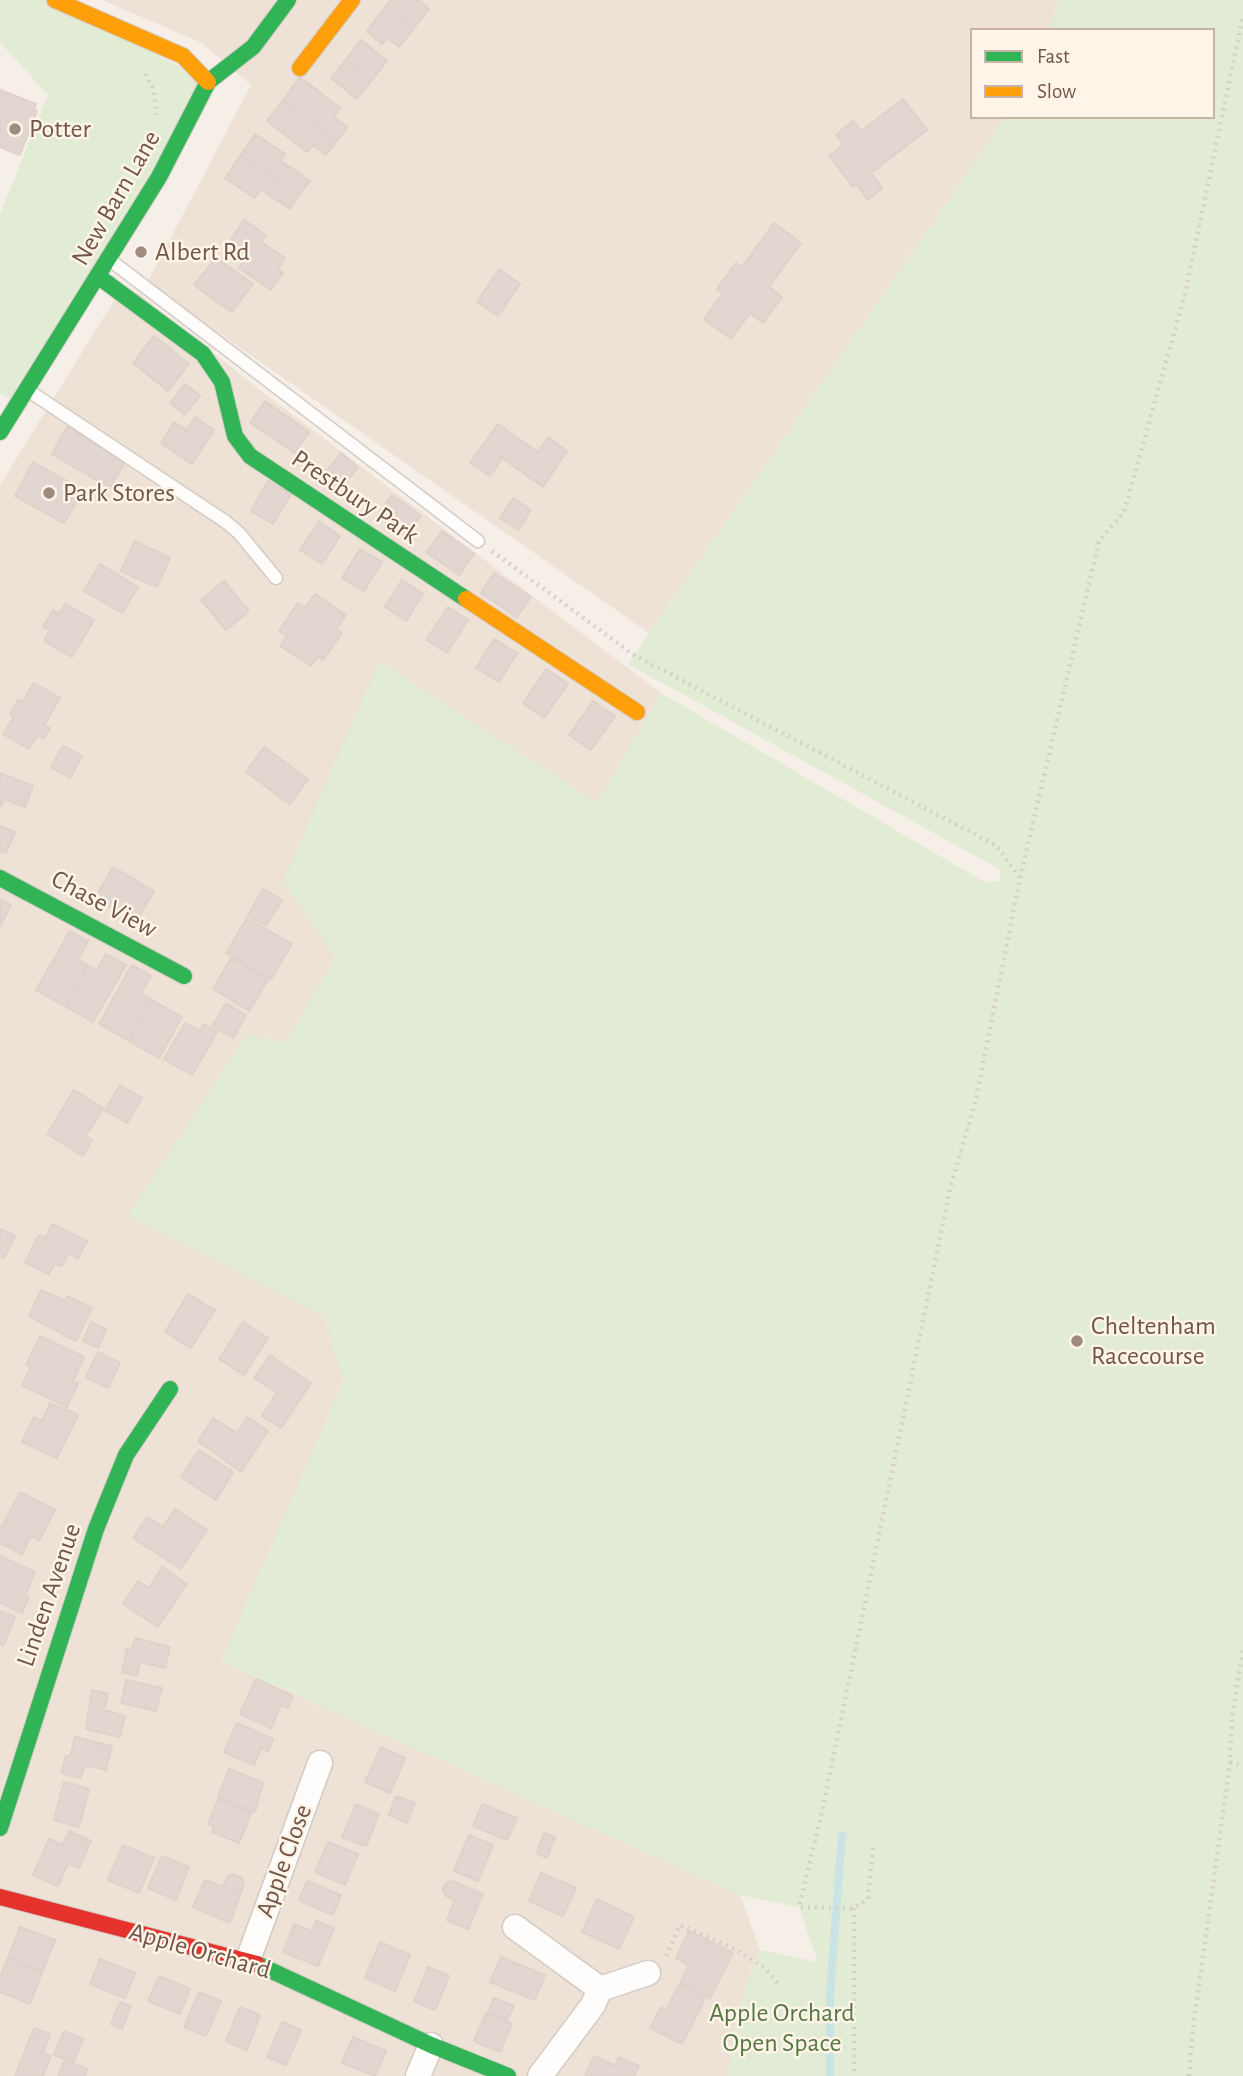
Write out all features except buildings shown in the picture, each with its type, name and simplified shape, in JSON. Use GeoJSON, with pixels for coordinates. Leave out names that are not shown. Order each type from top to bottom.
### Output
{"type":"FeatureCollection","features":[{"type":"Feature","properties":{"kind":"street"},"geometry":{"type":"LineString","coordinates":[[55,0],[183,56],[208,82]]}},
{"type":"Feature","properties":{"kind":"street","name":"New Barn Lane"},"geometry":{"type":"LineString","coordinates":[[0,432],[17,396],[110,260],[159,177],[208,82],[253,47],[288,0]]}},
{"type":"Feature","properties":{"kind":"street"},"geometry":{"type":"LineString","coordinates":[[300,68],[352,0]]}},
{"type":"Feature","properties":{"kind":"street","name":"Prestbury Park"},"geometry":{"type":"LineString","coordinates":[[99,277],[203,354],[222,382],[235,436],[250,456],[637,712]]}},
{"type":"Feature","properties":{"kind":"street","name":"Chase View"},"geometry":{"type":"LineString","coordinates":[[0,878],[184,976]]}},
{"type":"Feature","properties":{"kind":"street","name":"Linden Avenue"},"geometry":{"type":"LineString","coordinates":[[0,1828],[96,1529],[126,1455],[170,1389]]}},
{"type":"Feature","properties":{"kind":"street","name":"Apple Close"},"geometry":{"type":"LineString","coordinates":[[248,1959],[320,1763]]}},
{"type":"Feature","properties":{"kind":"street","name":"Apple Orchard"},"geometry":{"type":"LineString","coordinates":[[0,1897],[248,1959],[431,2045],[508,2076]]}},
{"type":"Feature","properties":{"kind":"street"},"geometry":{"type":"LineString","coordinates":[[514,1927],[600,1989]]}},
{"type":"Feature","properties":{"kind":"street"},"geometry":{"type":"LineString","coordinates":[[541,2076],[593,2005],[600,1989],[648,1973]]}},
{"type":"Feature","properties":{"kind":"street"},"geometry":{"type":"LineString","coordinates":[[418,2076],[431,2045]]}},
{"type":"Feature","properties":{"kind":"lane"},"geometry":{"type":"LineString","coordinates":[[110,260],[478,541]]}},
{"type":"Feature","properties":{"kind":"lane"},"geometry":{"type":"LineString","coordinates":[[17,396],[226,522],[276,578]]}},
{"type":"Feature","properties":{"kind":"path"},"geometry":{"type":"LineString","coordinates":[[873,1848],[868,1899],[854,1908],[799,1907],[822,1812],[950,1189],[976,1099],[1020,878],[1100,541],[1124,512],[1185,294],[1243,16]]}},
{"type":"Feature","properties":{"kind":"path"},"geometry":{"type":"LineString","coordinates":[[142,68],[154,90],[156,128]]}},
{"type":"Feature","properties":{"kind":"path"},"geometry":{"type":"LineString","coordinates":[[478,541],[634,655],[997,846],[1020,878]]}},
{"type":"Feature","properties":{"kind":"path"},"geometry":{"type":"LineString","coordinates":[[1189,2076],[1193,2028],[1230,1762],[1232,1716],[1243,1650]]}},
{"type":"Feature","properties":{"kind":"path"},"geometry":{"type":"LineString","coordinates":[[1230,1762],[1243,1766]]}},
{"type":"Feature","properties":{"kind":"path"},"geometry":{"type":"LineString","coordinates":[[854,1908],[854,2076]]}},
{"type":"Feature","properties":{"kind":"path"},"geometry":{"type":"LineString","coordinates":[[648,1973],[666,1955],[680,1925],[765,1968],[781,1987]]}},
{"type":"Feature","properties":{"kind":"shaded area"},"geometry":{"type":"Polygon","coordinates":[[[102,0],[1058,0],[1051,28],[970,28],[970,119],[1005,119],[649,633],[147,283],[251,85],[202,43],[102,0]]]}},
{"type":"Feature","properties":{"kind":"shaded area"},"geometry":{"type":"Polygon","coordinates":[[[138,293],[269,397],[661,693],[597,803],[379,662],[416,1025],[343,1382],[221,1661],[740,1895],[760,1950],[736,2014],[728,2076],[0,2076],[0,485],[115,299],[138,293]]]}},
{"type":"Feature","properties":{"kind":"green space"},"geometry":{"type":"Polygon","coordinates":[[[0,0],[55,0],[208,82],[17,402],[0,393],[0,214],[48,95],[0,42],[0,0]]]}},
{"type":"Feature","properties":{"kind":"green space","name":"Apple Orchard Open Space"},"geometry":{"type":"Polygon","coordinates":[[[1058,0],[1243,0],[1243,2076],[728,2076],[736,2014],[760,1950],[818,1962],[799,1907],[740,1895],[221,1661],[343,1382],[324,1316],[128,1215],[246,1035],[286,1042],[335,957],[283,881],[379,661],[597,803],[661,693],[986,883],[999,881],[1001,870],[628,664],[1005,119],[1215,119],[1215,28],[1051,28],[1058,0]]]}},
{"type":"Feature","properties":{"kind":"waterway"},"geometry":{"type":"LineString","coordinates":[[830,2076],[830,1994],[842,1835]]}},
{"type":"Feature","properties":{"kind":"traffic: fast"},"geometry":{"type":"LineString","coordinates":[[0,432],[159,177],[208,82],[253,47],[288,0]]}},
{"type":"Feature","properties":{"kind":"traffic: fast"},"geometry":{"type":"LineString","coordinates":[[99,277],[203,354],[222,382],[235,436],[250,456],[466,599]]}},
{"type":"Feature","properties":{"kind":"traffic: fast"},"geometry":{"type":"LineString","coordinates":[[0,878],[184,976]]}},
{"type":"Feature","properties":{"kind":"traffic: fast"},"geometry":{"type":"LineString","coordinates":[[0,1828],[96,1529],[126,1455],[170,1389]]}},
{"type":"Feature","properties":{"kind":"traffic: fast"},"geometry":{"type":"LineString","coordinates":[[257,1964],[431,2045],[508,2076]]}},
{"type":"Feature","properties":{"kind":"traffic: slow"},"geometry":{"type":"LineString","coordinates":[[55,0],[183,56],[208,82]]}},
{"type":"Feature","properties":{"kind":"traffic: slow"},"geometry":{"type":"LineString","coordinates":[[300,68],[352,0]]}},
{"type":"Feature","properties":{"kind":"traffic: slow"},"geometry":{"type":"LineString","coordinates":[[466,599],[637,712]]}},
{"type":"Feature","properties":{"kind":"traffic: jam"},"geometry":{"type":"LineString","coordinates":[[0,1897],[257,1964]]}},
{"type":"Feature","properties":{"kind":"place","name":"Potter"},"geometry":{"type":"Point","coordinates":[15,129]}},
{"type":"Feature","properties":{"kind":"place","name":"Albert Rd"},"geometry":{"type":"Point","coordinates":[141,252]}},
{"type":"Feature","properties":{"kind":"place","name":"Park Stores"},"geometry":{"type":"Point","coordinates":[49,493]}},
{"type":"Feature","properties":{"kind":"place","name":"Cheltenham Racecourse"},"geometry":{"type":"Point","coordinates":[1077,1341]}}]}
